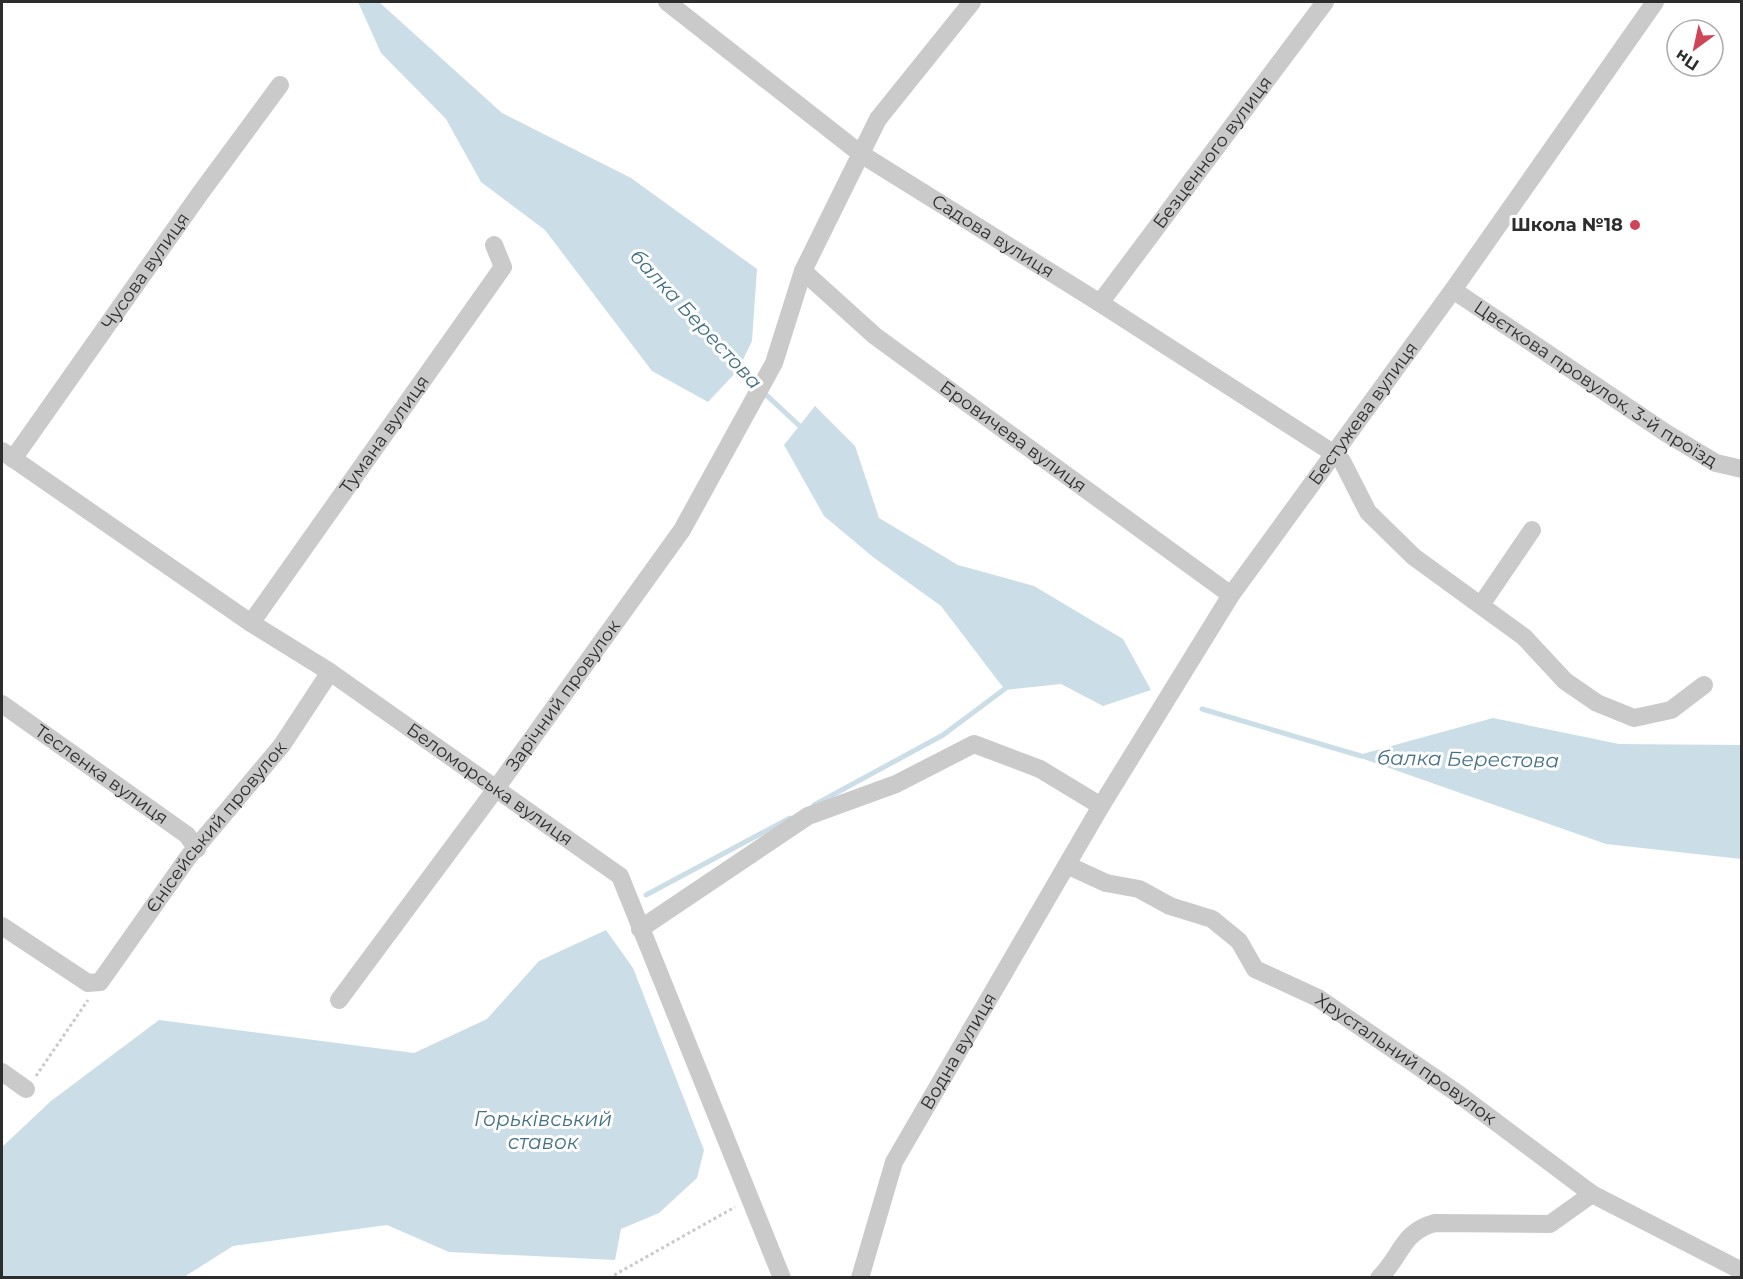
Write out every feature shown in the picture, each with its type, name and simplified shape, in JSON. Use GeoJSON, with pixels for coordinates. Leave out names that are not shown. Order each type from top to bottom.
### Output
{"type":"FeatureCollection","features":[{"type":"Feature","properties":{"kind":"street","name":"Садова вулиця"},"geometry":{"type":"LineString","coordinates":[[667,2],[861,154],[1100,303],[1333,453]]}},
{"type":"Feature","properties":{"kind":"street","name":"Зарічний провулок"},"geometry":{"type":"LineString","coordinates":[[339,1000],[495,790],[682,530],[774,363],[804,271],[878,119],[972,2]]}},
{"type":"Feature","properties":{"kind":"street","name":"Безценного вулиця"},"geometry":{"type":"LineString","coordinates":[[1100,303],[1324,2]]}},
{"type":"Feature","properties":{"kind":"street","name":"Бестужева вулиця"},"geometry":{"type":"LineString","coordinates":[[1084,836],[1231,595],[1453,290],[1655,2]]}},
{"type":"Feature","properties":{"kind":"street","name":"Чусова вулиця"},"geometry":{"type":"LineString","coordinates":[[7,455],[280,85]]}},
{"type":"Feature","properties":{"kind":"street","name":"Тумана вулиця"},"geometry":{"type":"LineString","coordinates":[[251,623],[503,267],[494,245]]}},
{"type":"Feature","properties":{"kind":"street","name":"Бровичева вулиця"},"geometry":{"type":"LineString","coordinates":[[804,271],[875,336],[1231,595]]}},
{"type":"Feature","properties":{"kind":"street","name":"Цвєткова провулок, 3-й проїзд"},"geometry":{"type":"LineString","coordinates":[[1453,290],[1666,433],[1716,463],[1742,469]]}},
{"type":"Feature","properties":{"kind":"street"},"geometry":{"type":"LineString","coordinates":[[1333,453],[1342,461],[1368,512],[1414,557],[1524,637],[1566,681],[1597,702],[1634,718],[1671,710],[1704,685]]}},
{"type":"Feature","properties":{"kind":"street","name":"Беломорська вулиця"},"geometry":{"type":"LineString","coordinates":[[7,455],[251,623],[330,672],[620,876],[782,1278]]}},
{"type":"Feature","properties":{"kind":"street"},"geometry":{"type":"LineString","coordinates":[[1481,605],[1532,530]]}},
{"type":"Feature","properties":{"kind":"street","name":"Єнісейський провулок"},"geometry":{"type":"LineString","coordinates":[[100,982],[189,856],[282,745],[330,672]]}},
{"type":"Feature","properties":{"kind":"street","name":"Тесленка вулиця"},"geometry":{"type":"LineString","coordinates":[[2,704],[187,835],[197,849]]}},
{"type":"Feature","properties":{"kind":"street"},"geometry":{"type":"LineString","coordinates":[[640,929],[808,816],[896,784],[974,744],[1040,769],[1101,806]]}},
{"type":"Feature","properties":{"kind":"street","name":"Водна вулиця"},"geometry":{"type":"LineString","coordinates":[[860,1278],[894,1162],[1084,836]]}},
{"type":"Feature","properties":{"kind":"street","name":"Хрустальний провулок"},"geometry":{"type":"LineString","coordinates":[[1067,865],[1106,883],[1139,889],[1170,906],[1212,919],[1239,941],[1255,969],[1318,998],[1457,1093],[1592,1194],[1742,1271]]}},
{"type":"Feature","properties":{"kind":"street"},"geometry":{"type":"LineString","coordinates":[[2,926],[88,983],[100,982]]}},
{"type":"Feature","properties":{"kind":"street"},"geometry":{"type":"LineString","coordinates":[[2,1072],[27,1089]]}},
{"type":"Feature","properties":{"kind":"street"},"geometry":{"type":"LineString","coordinates":[[1385,1275],[1409,1235],[1419,1227],[1434,1223],[1550,1224],[1592,1194]]}},
{"type":"Feature","properties":{"kind":"path"},"geometry":{"type":"LineString","coordinates":[[27,1089],[100,982]]}},
{"type":"Feature","properties":{"kind":"path"},"geometry":{"type":"LineString","coordinates":[[609,1278],[749,1198]]}},
{"type":"Feature","properties":{"kind":"path"},"geometry":{"type":"LineString","coordinates":[[417,1278],[424,1278]]}},
{"type":"Feature","properties":{"kind":"water"},"geometry":{"type":"Polygon","coordinates":[[[358,2],[379,2],[502,113],[631,178],[757,269],[752,341],[738,370],[708,402],[652,371],[545,230],[481,182],[446,119],[381,53],[358,2]]]}},
{"type":"Feature","properties":{"kind":"water"},"geometry":{"type":"Polygon","coordinates":[[[815,406],[855,446],[879,518],[958,565],[1034,586],[1123,639],[1151,690],[1103,706],[1061,684],[1005,690],[941,606],[873,557],[824,516],[784,445],[815,406]]]}},
{"type":"Feature","properties":{"kind":"water"},"geometry":{"type":"Polygon","coordinates":[[[1493,718],[1619,744],[1741,745],[1741,859],[1606,844],[1355,756],[1493,718]]]}},
{"type":"Feature","properties":{"kind":"water","name":"Горьківський ставок"},"geometry":{"type":"Polygon","coordinates":[[[606,930],[633,968],[704,1150],[697,1178],[659,1213],[621,1229],[615,1260],[449,1252],[387,1225],[233,1246],[184,1277],[2,1277],[2,1147],[51,1101],[159,1020],[414,1053],[487,1019],[539,961],[606,930]]]}},
{"type":"Feature","properties":{"kind":"waterway","name":"балка Берестова"},"geometry":{"type":"LineString","coordinates":[[734,365],[804,430]]}},
{"type":"Feature","properties":{"kind":"waterway"},"geometry":{"type":"LineString","coordinates":[[814,805],[943,735],[1010,685]]}},
{"type":"Feature","properties":{"kind":"waterway","name":"балка Берестова"},"geometry":{"type":"LineString","coordinates":[[1202,709],[1361,756]]}},
{"type":"Feature","properties":{"kind":"waterway"},"geometry":{"type":"LineString","coordinates":[[646,895],[790,818]]}},
{"type":"Feature","properties":{"kind":"place","name":"Школа №18"},"geometry":{"type":"Point","coordinates":[1635,225]}}]}
